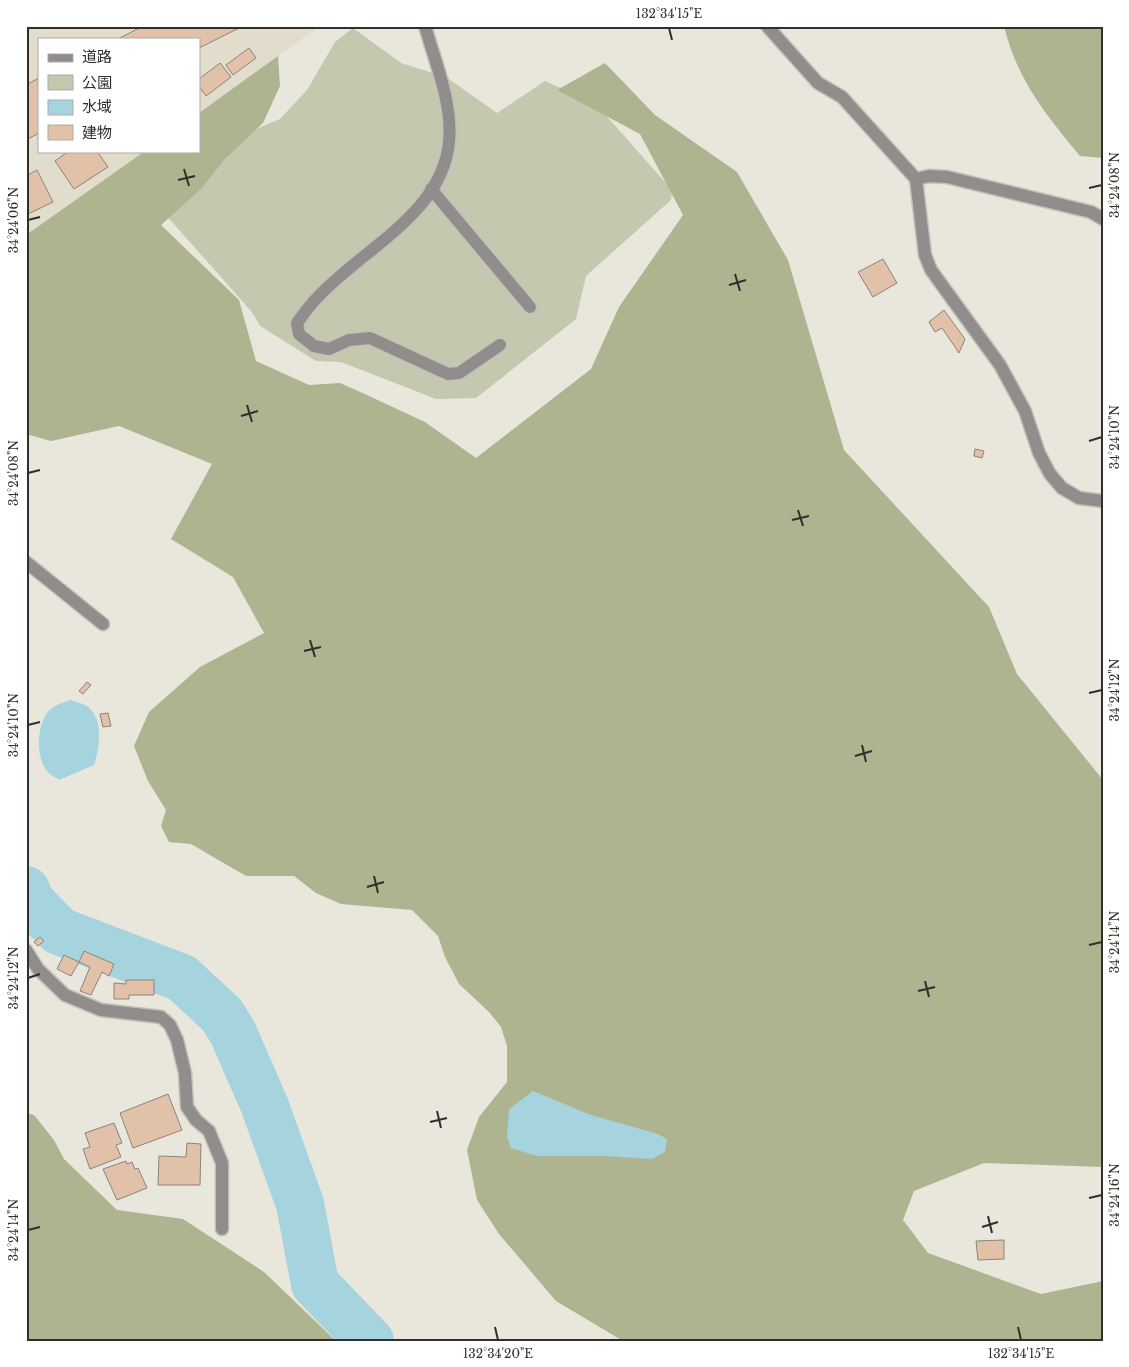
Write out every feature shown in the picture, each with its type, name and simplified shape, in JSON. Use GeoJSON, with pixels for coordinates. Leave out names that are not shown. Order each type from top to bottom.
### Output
{"type":"FeatureCollection","features":[{"type":"Feature","properties":{"kind":"street"},"geometry":{"type":"LineString","coordinates":[[425,26],[442,86],[448,121],[449,142],[445,160],[431,189],[419,208],[316,298],[297,323],[299,334],[314,346],[330,349],[349,340],[370,338],[448,374],[459,373],[500,345]]}},
{"type":"Feature","properties":{"kind":"street"},"geometry":{"type":"LineString","coordinates":[[767,26],[818,83],[842,97],[916,179],[926,255],[931,270],[1000,365],[1025,411],[1039,453],[1050,474],[1062,488],[1079,498],[1103,501]]}},
{"type":"Feature","properties":{"kind":"street"},"geometry":{"type":"LineString","coordinates":[[916,179],[930,176],[947,177],[1091,212],[1103,219]]}},
{"type":"Feature","properties":{"kind":"street"},"geometry":{"type":"LineString","coordinates":[[431,189],[530,307]]}},
{"type":"Feature","properties":{"kind":"street"},"geometry":{"type":"LineString","coordinates":[[26,562],[103,624]]}},
{"type":"Feature","properties":{"kind":"street"},"geometry":{"type":"LineString","coordinates":[[26,950],[38,969],[65,995],[101,1010],[161,1017],[170,1025],[177,1040],[184,1073],[187,1107],[196,1120],[208,1131],[222,1163],[222,1229]]}},
{"type":"Feature","properties":{"kind":"shaded area"},"geometry":{"type":"Polygon","coordinates":[[[26,26],[320,26],[200,112],[200,38],[38,38],[38,152],[144,152],[26,235],[26,26]]]}},
{"type":"Feature","properties":{"kind":"green space"},"geometry":{"type":"Polygon","coordinates":[[[1004,26],[1103,26],[1103,158],[1080,156],[1044,111],[1017,63],[1004,26]]]}},
{"type":"Feature","properties":{"kind":"green space"},"geometry":{"type":"Polygon","coordinates":[[[353,28],[401,63],[446,77],[497,113],[545,81],[596,104],[672,190],[671,200],[586,276],[576,319],[476,398],[436,399],[341,362],[316,361],[260,326],[252,312],[164,213],[249,132],[280,119],[307,90],[335,42],[353,28]]]}},
{"type":"Feature","properties":{"kind":"green space"},"geometry":{"type":"Polygon","coordinates":[[[278,56],[280,86],[263,123],[224,160],[202,188],[161,225],[239,300],[256,361],[309,385],[340,383],[425,422],[476,458],[591,369],[619,307],[683,215],[640,134],[557,90],[605,63],[655,115],[737,172],[788,260],[844,450],[989,607],[1017,674],[1103,780],[1103,1167],[984,1163],[914,1191],[903,1220],[928,1253],[1041,1294],[1103,1281],[1103,1341],[623,1341],[556,1301],[499,1234],[477,1200],[467,1150],[479,1117],[507,1082],[507,1046],[501,1027],[489,1012],[459,984],[445,957],[438,936],[412,910],[341,904],[316,893],[294,876],[246,876],[191,844],[169,842],[161,826],[166,810],[148,781],[134,746],[149,712],[200,667],[264,633],[233,577],[171,539],[212,464],[119,426],[51,441],[26,434],[26,235],[144,152],[200,152],[200,112],[278,56]]]}},
{"type":"Feature","properties":{"kind":"green space"},"geometry":{"type":"Polygon","coordinates":[[[26,1113],[34,1115],[54,1140],[64,1159],[117,1210],[183,1219],[264,1272],[336,1341],[26,1341],[26,1113]]]}},
{"type":"Feature","properties":{"kind":"water"},"geometry":{"type":"Polygon","coordinates":[[[71,700],[88,707],[95,716],[99,730],[97,752],[94,765],[59,780],[47,771],[43,764],[39,750],[41,726],[49,710],[71,700]]]}},
{"type":"Feature","properties":{"kind":"water"},"geometry":{"type":"Polygon","coordinates":[[[533,1091],[591,1115],[658,1134],[667,1139],[665,1152],[652,1159],[604,1156],[537,1156],[511,1148],[507,1136],[509,1109],[533,1091]]]}},
{"type":"Feature","properties":{"kind":"building"},"geometry":{"type":"Polygon","coordinates":[[[143,26],[243,26],[200,48],[200,38],[120,38],[143,26]]]}},
{"type":"Feature","properties":{"kind":"building"},"geometry":{"type":"Polygon","coordinates":[[[249,48],[256,58],[233,75],[226,65],[249,48]]]}},
{"type":"Feature","properties":{"kind":"building"},"geometry":{"type":"Polygon","coordinates":[[[220,63],[231,77],[206,96],[200,87],[200,78],[220,63]]]}},
{"type":"Feature","properties":{"kind":"building"},"geometry":{"type":"Polygon","coordinates":[[[38,79],[38,134],[26,140],[26,85],[38,79]]]}},
{"type":"Feature","properties":{"kind":"building"},"geometry":{"type":"Polygon","coordinates":[[[68,152],[98,152],[108,167],[74,189],[55,161],[68,152]]]}},
{"type":"Feature","properties":{"kind":"building"},"geometry":{"type":"Polygon","coordinates":[[[37,170],[53,202],[26,215],[26,176],[37,170]]]}},
{"type":"Feature","properties":{"kind":"building"},"geometry":{"type":"Polygon","coordinates":[[[883,259],[897,283],[873,297],[858,272],[883,259]]]}},
{"type":"Feature","properties":{"kind":"building"},"geometry":{"type":"Polygon","coordinates":[[[944,310],[965,339],[959,353],[942,328],[935,332],[929,322],[944,310]]]}},
{"type":"Feature","properties":{"kind":"building"},"geometry":{"type":"Polygon","coordinates":[[[975,449],[984,451],[982,458],[974,456],[975,449]]]}},
{"type":"Feature","properties":{"kind":"building"},"geometry":{"type":"Polygon","coordinates":[[[87,682],[91,685],[83,694],[79,691],[87,682]]]}},
{"type":"Feature","properties":{"kind":"building"},"geometry":{"type":"Polygon","coordinates":[[[108,713],[111,726],[103,727],[100,714],[108,713]]]}},
{"type":"Feature","properties":{"kind":"building"},"geometry":{"type":"Polygon","coordinates":[[[40,937],[44,941],[38,946],[34,942],[40,937]]]}},
{"type":"Feature","properties":{"kind":"building"},"geometry":{"type":"Polygon","coordinates":[[[84,951],[114,964],[109,976],[102,972],[91,995],[80,991],[90,967],[79,962],[84,951]]]}},
{"type":"Feature","properties":{"kind":"building"},"geometry":{"type":"Polygon","coordinates":[[[64,955],[79,962],[71,976],[57,969],[64,955]]]}},
{"type":"Feature","properties":{"kind":"building"},"geometry":{"type":"Polygon","coordinates":[[[126,980],[154,980],[154,995],[129,995],[129,999],[114,999],[114,983],[126,984],[126,980]]]}},
{"type":"Feature","properties":{"kind":"building"},"geometry":{"type":"Polygon","coordinates":[[[168,1094],[182,1130],[133,1148],[120,1113],[168,1094]]]}},
{"type":"Feature","properties":{"kind":"building"},"geometry":{"type":"Polygon","coordinates":[[[114,1123],[122,1143],[116,1145],[121,1157],[90,1169],[83,1149],[90,1147],[85,1133],[114,1123]]]}},
{"type":"Feature","properties":{"kind":"building"},"geometry":{"type":"Polygon","coordinates":[[[187,1143],[201,1144],[200,1185],[158,1185],[159,1156],[186,1157],[187,1143]]]}},
{"type":"Feature","properties":{"kind":"building"},"geometry":{"type":"Polygon","coordinates":[[[126,1161],[127,1164],[132,1162],[135,1169],[138,1168],[147,1188],[117,1200],[103,1169],[126,1161]]]}},
{"type":"Feature","properties":{"kind":"building"},"geometry":{"type":"Polygon","coordinates":[[[1004,1240],[1004,1259],[978,1260],[976,1241],[1004,1240]]]}},
{"type":"Feature","properties":{"kind":"waterway"},"geometry":{"type":"LineString","coordinates":[[26,890],[31,902],[59,931],[182,978],[222,1015],[233,1033],[264,1104],[300,1204],[315,1284],[370,1341]]}}]}
